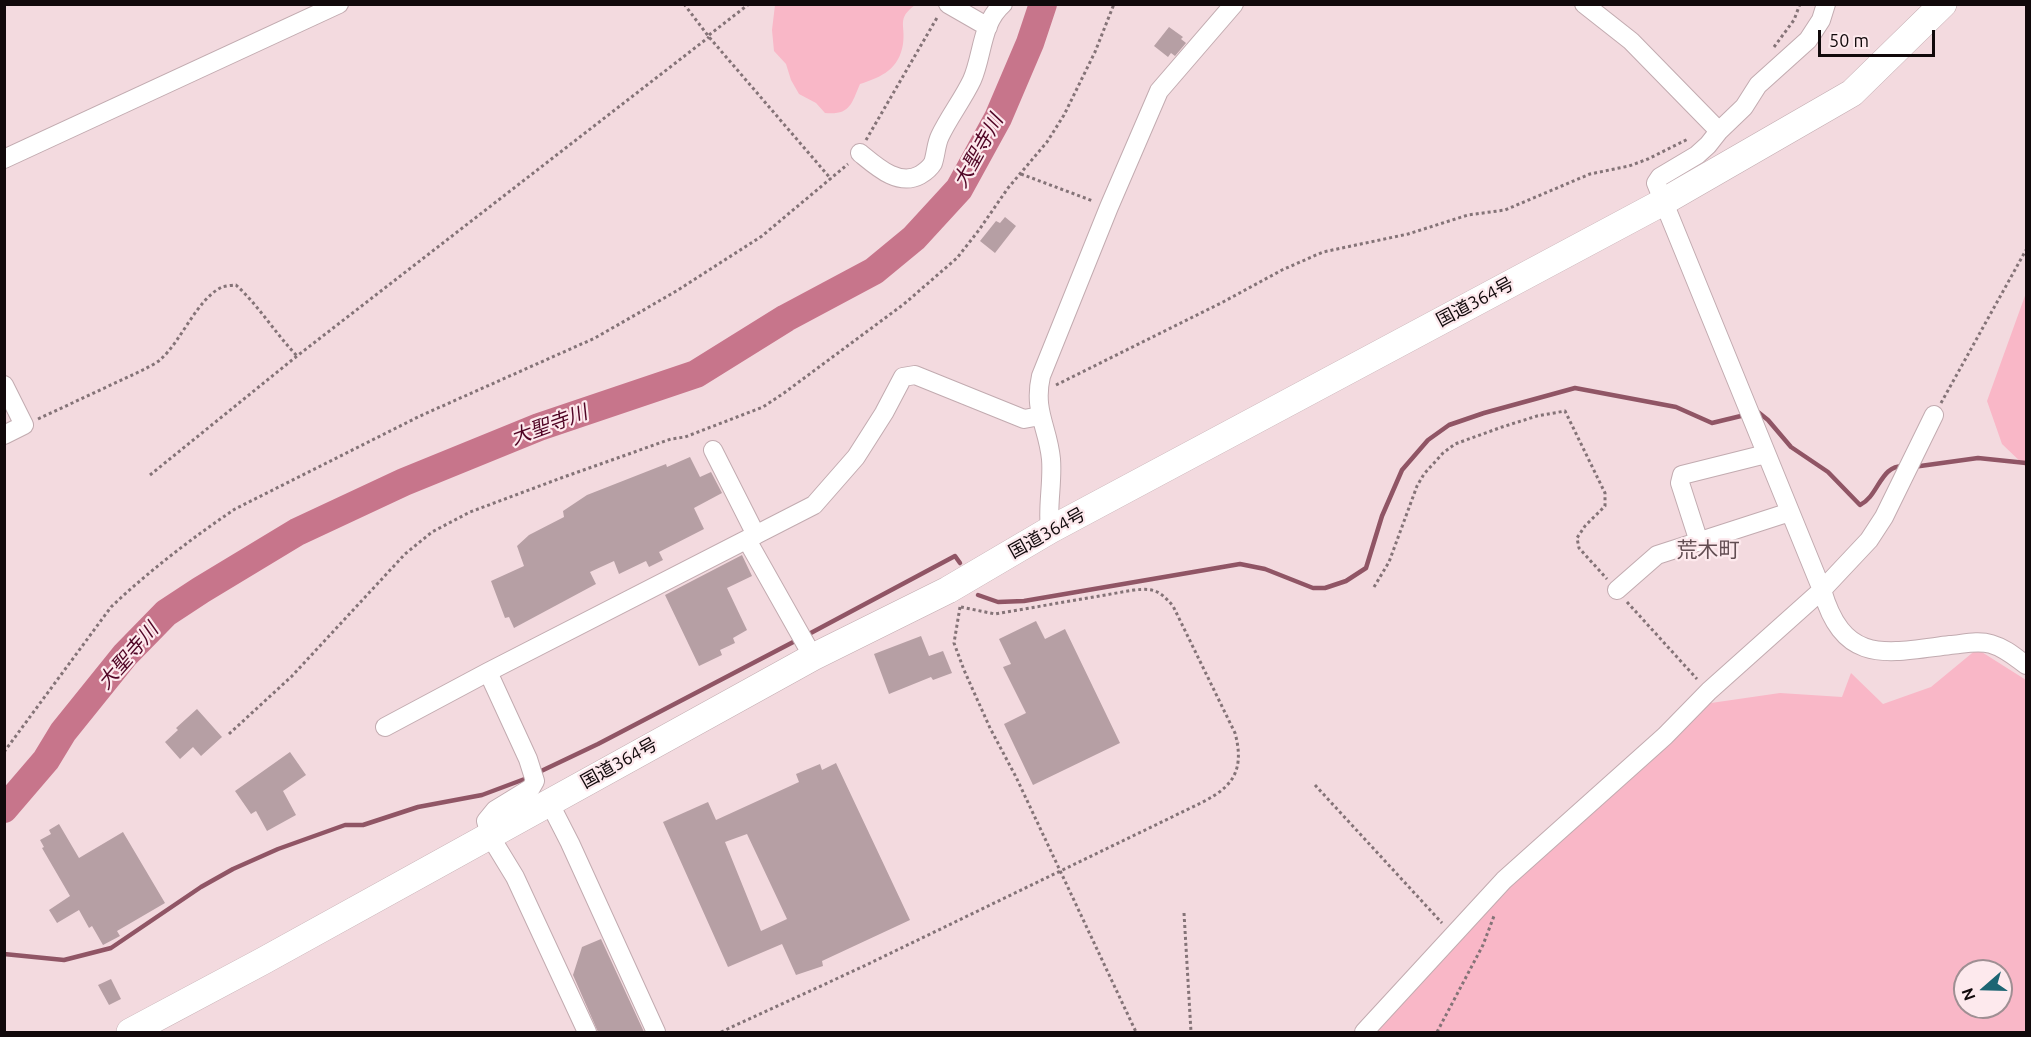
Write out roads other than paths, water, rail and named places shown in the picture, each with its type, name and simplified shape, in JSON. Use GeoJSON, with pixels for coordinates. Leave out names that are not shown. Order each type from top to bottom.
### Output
{"type":"FeatureCollection","features":[{"type":"Feature","properties":{"kind":"highway","name":"国道364号"},"geometry":{"type":"LineString","coordinates":[[130,1032],[813,657],[948,590],[1050,530],[1663,201],[1852,93],[1943,4]]}},
{"type":"Feature","properties":{"kind":"street"},"geometry":{"type":"LineString","coordinates":[[4,159],[339,4]]}},
{"type":"Feature","properties":{"kind":"street"},"geometry":{"type":"LineString","coordinates":[[860,153],[883,171],[897,178],[911,179],[928,170],[933,162],[940,136],[972,78],[988,27],[997,9],[1003,4]]}},
{"type":"Feature","properties":{"kind":"street"},"geometry":{"type":"LineString","coordinates":[[1050,530],[1048,516],[1051,458],[1040,416],[1037,393],[1041,376],[1109,207],[1160,91],[1233,4]]}},
{"type":"Feature","properties":{"kind":"street"},"geometry":{"type":"LineString","coordinates":[[1584,4],[1631,41],[1715,127]]}},
{"type":"Feature","properties":{"kind":"street"},"geometry":{"type":"LineString","coordinates":[[1826,4],[1821,20],[1808,40],[1758,84],[1744,107],[1715,127],[1697,155],[1660,177],[1656,183],[1822,590],[1826,605],[1844,634],[1863,648],[1876,652],[1989,643],[2005,649],[2026,665]]}},
{"type":"Feature","properties":{"kind":"street"},"geometry":{"type":"LineString","coordinates":[[944,9],[988,27]]}},
{"type":"Feature","properties":{"kind":"street"},"geometry":{"type":"LineString","coordinates":[[385,727],[814,504],[856,457],[884,413],[903,377],[915,375],[1024,419],[1040,416]]}},
{"type":"Feature","properties":{"kind":"street"},"geometry":{"type":"LineString","coordinates":[[4,385],[24,425],[4,435]]}},
{"type":"Feature","properties":{"kind":"street"},"geometry":{"type":"LineString","coordinates":[[1364,1032],[1504,880],[1665,736],[1708,692],[1822,590],[1869,540],[1884,517],[1934,415]]}},
{"type":"Feature","properties":{"kind":"street"},"geometry":{"type":"LineString","coordinates":[[713,450],[751,538],[813,657]]}},
{"type":"Feature","properties":{"kind":"street"},"geometry":{"type":"LineString","coordinates":[[1699,542],[1680,483],[1682,475],[1766,454]]}},
{"type":"Feature","properties":{"kind":"street"},"geometry":{"type":"LineString","coordinates":[[1617,590],[1657,555],[1790,512]]}},
{"type":"Feature","properties":{"kind":"street"},"geometry":{"type":"LineString","coordinates":[[488,672],[528,759],[535,781],[531,788],[495,810],[486,821],[490,836],[515,877],[587,1032]]}},
{"type":"Feature","properties":{"kind":"street"},"geometry":{"type":"LineString","coordinates":[[549,802],[656,1032]]}},
{"type":"Feature","properties":{"kind":"waterway","name":"大聖寺川"},"geometry":{"type":"LineString","coordinates":[[4,809],[46,760],[63,732],[125,655],[166,613],[201,590],[297,532],[404,482],[539,427],[696,374],[786,318],[874,271],[914,238],[959,189],[998,118],[1030,43],[1043,4]]}},
{"type":"Feature","properties":{"kind":"waterway"},"geometry":{"type":"LineString","coordinates":[[978,595],[998,602],[1024,601],[1240,564],[1265,569],[1313,588],[1325,588],[1346,581],[1366,568],[1382,516],[1402,470],[1428,440],[1449,425],[1575,388],[1676,407],[1712,423],[1745,415]]}},
{"type":"Feature","properties":{"kind":"waterway"},"geometry":{"type":"LineString","coordinates":[[1756,412],[1768,420],[1791,447],[1828,472],[1860,505],[1872,495],[1890,470],[1905,466]]}},
{"type":"Feature","properties":{"kind":"waterway"},"geometry":{"type":"LineString","coordinates":[[1913,467],[1978,458],[2026,463]]}},
{"type":"Feature","properties":{"kind":"waterway"},"geometry":{"type":"LineString","coordinates":[[807,635],[955,556],[960,563]]}},
{"type":"Feature","properties":{"kind":"waterway"},"geometry":{"type":"LineString","coordinates":[[537,773],[598,744],[799,639]]}},
{"type":"Feature","properties":{"kind":"waterway"},"geometry":{"type":"LineString","coordinates":[[4,954],[64,960],[111,948],[201,887],[233,869],[278,849],[345,825],[363,825],[418,807],[482,795],[530,777]]}},
{"type":"Feature","properties":{"kind":"district","name":"荒木町"},"geometry":{"type":"Point","coordinates":[1708,550]}}]}
